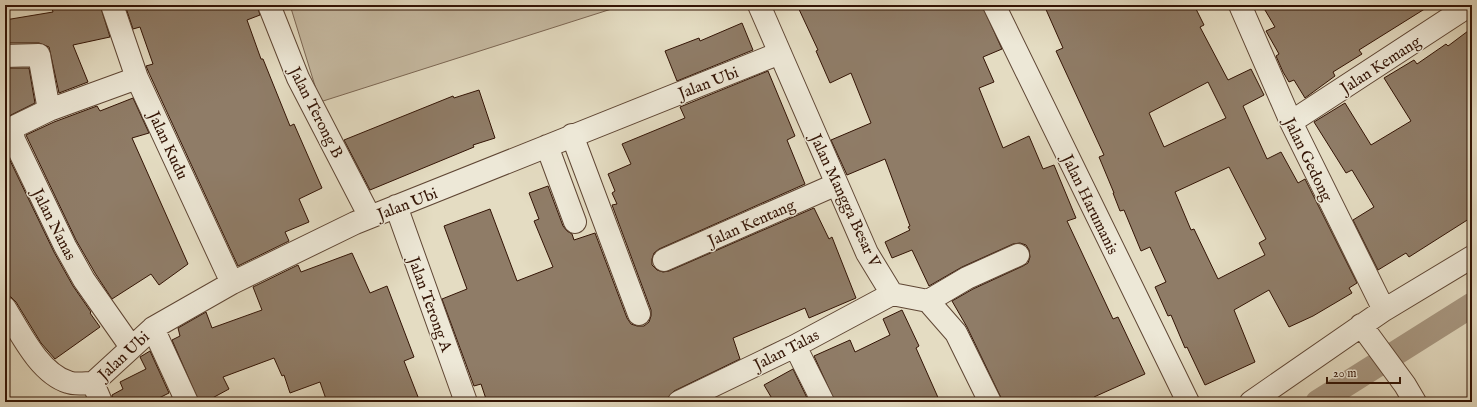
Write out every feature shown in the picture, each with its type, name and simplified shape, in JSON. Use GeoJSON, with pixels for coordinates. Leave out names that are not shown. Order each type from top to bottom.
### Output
{"type":"FeatureCollection","features":[{"type":"Feature","properties":{"kind":"street","name":"Jalan Kudu"},"geometry":{"type":"LineString","coordinates":[[112,5],[138,78],[232,283]]}},
{"type":"Feature","properties":{"kind":"street","name":"Jalan Terong B"},"geometry":{"type":"LineString","coordinates":[[269,5],[298,78],[370,217]]}},
{"type":"Feature","properties":{"kind":"street","name":"Jalan Mangga Besar V"},"geometry":{"type":"LineString","coordinates":[[759,5],[867,253],[892,294]]}},
{"type":"Feature","properties":{"kind":"street","name":"Jalan Harumanis"},"geometry":{"type":"LineString","coordinates":[[994,5],[1188,402]]}},
{"type":"Feature","properties":{"kind":"street","name":"Jalan Gedong"},"geometry":{"type":"LineString","coordinates":[[1240,5],[1291,122],[1384,310]]}},
{"type":"Feature","properties":{"kind":"street","name":"Jalan Kemang"},"geometry":{"type":"LineString","coordinates":[[1291,122],[1470,5]]}},
{"type":"Feature","properties":{"kind":"street","name":"Jalan Ubi"},"geometry":{"type":"LineString","coordinates":[[5,308],[37,360],[57,377],[69,383],[97,392],[131,347],[153,328],[232,283],[396,206],[780,53]]}},
{"type":"Feature","properties":{"kind":"street"},"geometry":{"type":"LineString","coordinates":[[5,56],[39,55],[49,110],[138,78]]}},
{"type":"Feature","properties":{"kind":"street","name":"Jalan Nanas"},"geometry":{"type":"LineString","coordinates":[[49,110],[16,126],[12,131],[14,140],[65,246],[80,273],[131,347]]}},
{"type":"Feature","properties":{"kind":"street"},"geometry":{"type":"LineString","coordinates":[[572,135],[639,314]]}},
{"type":"Feature","properties":{"kind":"street"},"geometry":{"type":"LineString","coordinates":[[547,146],[575,222]]}},
{"type":"Feature","properties":{"kind":"street","name":"Jalan Kentang"},"geometry":{"type":"LineString","coordinates":[[664,260],[837,184]]}},
{"type":"Feature","properties":{"kind":"street","name":"Jalan Terong A"},"geometry":{"type":"LineString","coordinates":[[396,206],[466,402]]}},
{"type":"Feature","properties":{"kind":"street"},"geometry":{"type":"LineString","coordinates":[[928,301],[967,278],[1018,256]]}},
{"type":"Feature","properties":{"kind":"street"},"geometry":{"type":"LineString","coordinates":[[1250,402],[1361,325],[1472,257]]}},
{"type":"Feature","properties":{"kind":"street"},"geometry":{"type":"LineString","coordinates":[[892,294],[928,301],[956,333],[990,402]]}},
{"type":"Feature","properties":{"kind":"street","name":"Jalan Talas"},"geometry":{"type":"LineString","coordinates":[[679,402],[795,346],[892,294]]}},
{"type":"Feature","properties":{"kind":"street"},"geometry":{"type":"LineString","coordinates":[[1361,325],[1410,393]]}},
{"type":"Feature","properties":{"kind":"street"},"geometry":{"type":"LineString","coordinates":[[153,328],[187,402]]}},
{"type":"Feature","properties":{"kind":"street"},"geometry":{"type":"LineString","coordinates":[[795,346],[823,402]]}},
{"type":"Feature","properties":{"kind":"shaded area"},"geometry":{"type":"Polygon","coordinates":[[[290,5],[624,5],[320,102],[290,5]]]}},
{"type":"Feature","properties":{"kind":"building"},"geometry":{"type":"Polygon","coordinates":[[[51,5],[100,5],[110,37],[73,45],[88,82],[59,93],[49,47],[39,43],[5,43],[5,20],[53,12],[51,5]]]}},
{"type":"Feature","properties":{"kind":"building"},"geometry":{"type":"Polygon","coordinates":[[[125,5],[257,5],[260,15],[247,20],[261,59],[263,59],[290,126],[294,124],[322,188],[299,199],[309,222],[285,232],[289,241],[238,266],[146,66],[153,64],[140,27],[133,29],[125,5]]]}},
{"type":"Feature","properties":{"kind":"building"},"geometry":{"type":"Polygon","coordinates":[[[797,5],[982,5],[1002,49],[983,57],[994,82],[979,88],[1003,148],[1029,136],[1043,169],[1054,165],[1076,218],[1067,221],[1113,319],[1118,317],[1145,374],[1094,397],[1096,402],[1003,402],[967,327],[952,301],[973,289],[1028,263],[1030,257],[1029,250],[1026,245],[1020,243],[1013,244],[962,267],[929,286],[912,250],[892,258],[885,242],[910,230],[908,227],[910,226],[885,159],[847,175],[831,140],[871,123],[851,73],[830,83],[816,51],[818,50],[797,5]]]}},
{"type":"Feature","properties":{"kind":"building"},"geometry":{"type":"Polygon","coordinates":[[[1044,5],[1194,5],[1204,25],[1200,27],[1228,80],[1251,69],[1264,95],[1243,106],[1267,159],[1281,152],[1298,183],[1305,179],[1357,283],[1349,288],[1352,293],[1313,316],[1289,327],[1269,290],[1234,310],[1255,362],[1205,385],[1187,347],[1185,348],[1171,315],[1168,316],[1155,287],[1166,282],[1150,247],[1141,251],[1124,210],[1120,211],[1099,157],[1104,155],[1056,51],[1063,48],[1044,5]],[[1208,82],[1149,113],[1164,147],[1226,118],[1208,82]],[[1229,167],[1175,192],[1191,230],[1194,229],[1218,279],[1265,255],[1259,243],[1266,239],[1229,167]]]}},
{"type":"Feature","properties":{"kind":"building"},"geometry":{"type":"Polygon","coordinates":[[[1262,5],[1431,5],[1359,50],[1362,54],[1333,72],[1335,76],[1305,98],[1294,80],[1289,82],[1283,72],[1276,56],[1279,54],[1266,31],[1275,27],[1262,5]]]}},
{"type":"Feature","properties":{"kind":"building"},"geometry":{"type":"Polygon","coordinates":[[[742,23],[753,50],[677,81],[665,51],[699,38],[700,41],[742,23]]]}},
{"type":"Feature","properties":{"kind":"building"},"geometry":{"type":"Polygon","coordinates":[[[1472,28],[1472,217],[1409,257],[1406,253],[1378,270],[1353,220],[1374,207],[1352,170],[1346,173],[1314,122],[1345,103],[1371,145],[1411,121],[1384,78],[1414,60],[1417,64],[1446,44],[1448,46],[1472,28]]]}},
{"type":"Feature","properties":{"kind":"building"},"geometry":{"type":"Polygon","coordinates":[[[5,68],[29,68],[35,103],[11,115],[5,120],[5,68]]]}},
{"type":"Feature","properties":{"kind":"building"},"geometry":{"type":"Polygon","coordinates":[[[768,71],[795,136],[787,140],[805,184],[659,249],[654,253],[652,265],[657,270],[663,272],[669,271],[814,208],[829,239],[832,237],[856,298],[809,318],[805,308],[733,338],[740,359],[674,391],[667,399],[659,402],[487,402],[481,384],[474,386],[442,299],[467,289],[444,226],[490,209],[517,281],[553,267],[534,221],[539,219],[529,193],[548,186],[563,226],[572,234],[574,240],[595,233],[627,318],[631,324],[644,326],[649,322],[651,310],[612,205],[617,204],[612,193],[615,191],[608,174],[631,164],[622,144],[685,118],[680,107],[768,71]]]}},
{"type":"Feature","properties":{"kind":"building"},"geometry":{"type":"Polygon","coordinates":[[[479,90],[495,138],[473,145],[474,147],[370,190],[344,140],[453,96],[454,98],[479,90]]]}},
{"type":"Feature","properties":{"kind":"building"},"geometry":{"type":"Polygon","coordinates":[[[133,98],[149,133],[132,138],[188,264],[159,285],[151,274],[112,299],[76,240],[26,135],[54,122],[97,106],[100,111],[133,98]]]}},
{"type":"Feature","properties":{"kind":"building"},"geometry":{"type":"Polygon","coordinates":[[[5,150],[54,252],[73,286],[100,327],[55,359],[41,343],[16,302],[11,297],[5,296],[5,150]]]}},
{"type":"Feature","properties":{"kind":"building"},"geometry":{"type":"Polygon","coordinates":[[[352,253],[370,293],[387,286],[414,357],[404,361],[420,402],[327,402],[320,382],[290,393],[284,375],[282,376],[274,358],[223,377],[229,389],[205,402],[199,402],[172,340],[180,336],[178,328],[206,312],[212,328],[262,310],[253,287],[298,265],[301,272],[352,253]]]}},
{"type":"Feature","properties":{"kind":"building"},"geometry":{"type":"Polygon","coordinates":[[[902,310],[919,346],[916,348],[940,402],[835,402],[814,356],[850,340],[855,352],[890,335],[883,319],[902,310]]]}},
{"type":"Feature","properties":{"kind":"building"},"geometry":{"type":"Polygon","coordinates":[[[150,351],[169,393],[151,402],[113,402],[112,395],[123,389],[120,382],[146,369],[140,357],[150,351]]]}},
{"type":"Feature","properties":{"kind":"building"},"geometry":{"type":"Polygon","coordinates":[[[793,369],[809,402],[774,402],[764,385],[793,369]]]}},
{"type":"Feature","properties":{"kind":"waterway"},"geometry":{"type":"LineString","coordinates":[[1318,402],[1472,305]]}}]}
